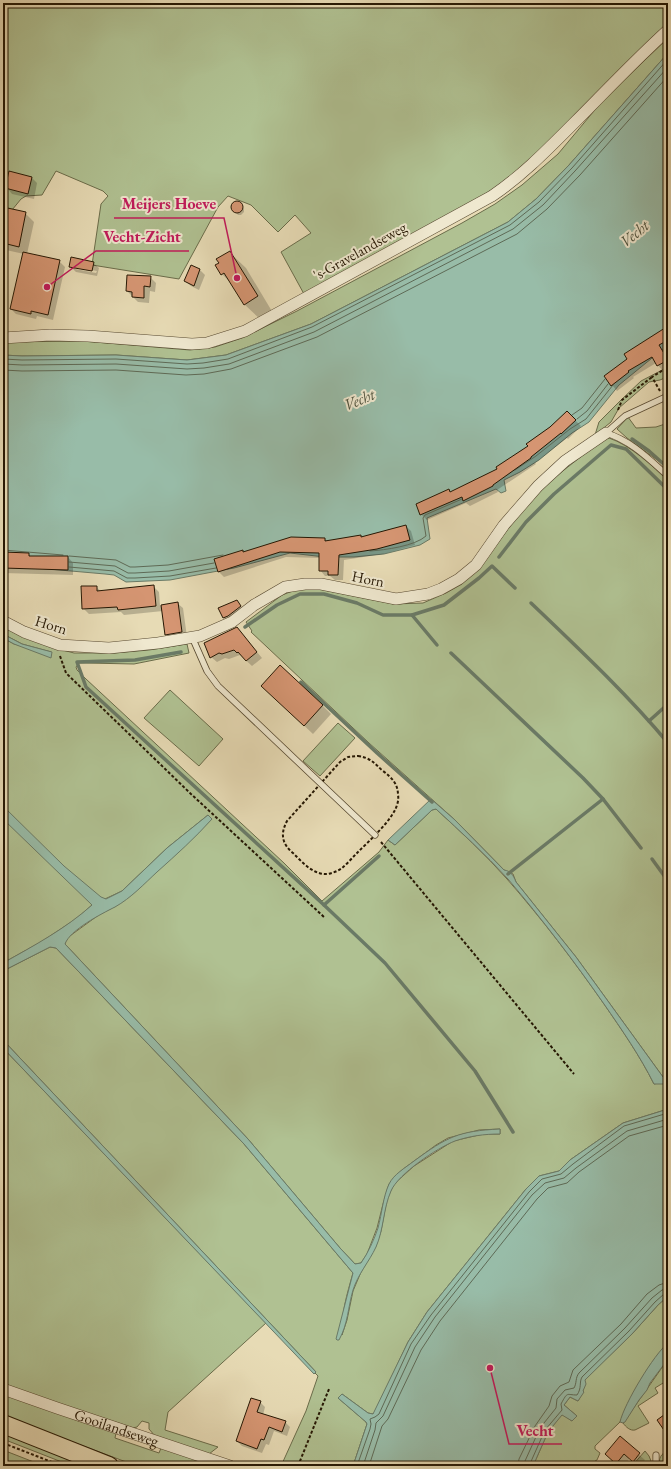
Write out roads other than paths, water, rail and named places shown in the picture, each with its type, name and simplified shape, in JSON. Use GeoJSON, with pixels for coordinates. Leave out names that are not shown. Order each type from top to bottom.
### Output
{"type":"FeatureCollection","features":[{"type":"Feature","properties":{"kind":"main road"},"geometry":{"type":"LineString","coordinates":[[3,1424],[109,1466]]}},
{"type":"Feature","properties":{"kind":"street","name":"'s-Gravelandseweg"},"geometry":{"type":"LineString","coordinates":[[3,338],[50,335],[88,336],[192,344],[206,343],[245,331],[492,196],[512,182],[548,151],[668,30]]}},
{"type":"Feature","properties":{"kind":"street","name":"Horn"},"geometry":{"type":"LineString","coordinates":[[3,621],[24,632],[60,645],[109,648],[158,643],[200,636],[232,622],[254,605],[286,586],[321,584],[396,599],[417,597],[441,589],[459,579],[476,565],[504,526],[538,486],[565,461],[606,432]]}},
{"type":"Feature","properties":{"kind":"street","name":"Gooilandseweg"},"geometry":{"type":"LineString","coordinates":[[3,1389],[230,1466]]}},
{"type":"Feature","properties":{"kind":"lane"},"geometry":{"type":"LineString","coordinates":[[666,397],[625,416],[606,432],[639,451],[668,476]]}},
{"type":"Feature","properties":{"kind":"lane"},"geometry":{"type":"LineString","coordinates":[[192,637],[207,671],[218,686],[375,835]]}},
{"type":"Feature","properties":{"kind":"lane"},"geometry":{"type":"LineString","coordinates":[[656,1455],[656,1466]]}},
{"type":"Feature","properties":{"kind":"water"},"geometry":{"type":"Polygon","coordinates":[[[668,53],[668,345],[619,385],[589,422],[572,433],[539,460],[504,480],[506,491],[501,493],[496,489],[427,518],[430,539],[420,545],[384,554],[354,557],[325,557],[290,553],[234,568],[170,580],[126,582],[114,575],[3,565],[3,355],[116,355],[187,360],[226,355],[311,324],[508,222],[536,199],[569,165],[668,53]]]}},
{"type":"Feature","properties":{"kind":"water"},"geometry":{"type":"Polygon","coordinates":[[[3,634],[22,644],[52,652],[51,658],[14,644],[3,638],[3,634]]]}},
{"type":"Feature","properties":{"kind":"water"},"geometry":{"type":"Polygon","coordinates":[[[431,799],[455,820],[504,870],[512,874],[516,882],[576,957],[663,1077],[668,1078],[668,1084],[654,1084],[637,1053],[581,972],[521,894],[473,843],[436,809],[432,810],[395,845],[388,840],[431,799]]]}},
{"type":"Feature","properties":{"kind":"water"},"geometry":{"type":"Polygon","coordinates":[[[3,806],[64,866],[101,897],[106,899],[122,891],[167,848],[208,815],[212,819],[132,895],[115,907],[79,928],[73,933],[65,944],[248,1139],[355,1264],[361,1263],[371,1246],[378,1228],[387,1189],[391,1180],[397,1174],[435,1146],[454,1137],[473,1131],[500,1129],[500,1134],[472,1137],[447,1144],[419,1162],[395,1184],[388,1198],[379,1240],[353,1290],[346,1322],[339,1340],[336,1339],[353,1273],[244,1144],[56,948],[50,947],[3,971],[3,963],[60,929],[92,905],[3,819],[3,806]]]}},
{"type":"Feature","properties":{"kind":"water"},"geometry":{"type":"Polygon","coordinates":[[[3,1040],[316,1372],[314,1374],[3,1048],[3,1040]]]}},
{"type":"Feature","properties":{"kind":"water"},"geometry":{"type":"Polygon","coordinates":[[[668,1109],[668,1296],[585,1380],[586,1384],[583,1391],[584,1392],[578,1401],[570,1397],[564,1405],[577,1416],[572,1421],[562,1415],[548,1432],[533,1466],[353,1466],[367,1424],[338,1398],[342,1394],[368,1413],[373,1414],[408,1342],[427,1312],[526,1189],[539,1176],[559,1171],[570,1160],[623,1123],[668,1109]]]}},
{"type":"Feature","properties":{"kind":"water"},"geometry":{"type":"Polygon","coordinates":[[[668,1343],[668,1359],[650,1383],[647,1390],[625,1422],[620,1422],[627,1404],[640,1380],[655,1357],[668,1343]]]}},
{"type":"Feature","properties":{"kind":"waterway"},"geometry":{"type":"LineString","coordinates":[[632,439],[649,451],[668,468]]}},
{"type":"Feature","properties":{"kind":"waterway"},"geometry":{"type":"LineString","coordinates":[[499,557],[526,522],[554,494],[611,445],[626,449],[668,490]]}},
{"type":"Feature","properties":{"kind":"waterway"},"geometry":{"type":"LineString","coordinates":[[245,627],[277,605],[300,594],[324,594],[357,603],[383,615],[412,615],[444,605],[492,566],[515,588]]}},
{"type":"Feature","properties":{"kind":"waterway"},"geometry":{"type":"LineString","coordinates":[[531,603],[619,689],[668,743]]}},
{"type":"Feature","properties":{"kind":"waterway"},"geometry":{"type":"LineString","coordinates":[[412,615],[437,645]]}},
{"type":"Feature","properties":{"kind":"waterway"},"geometry":{"type":"LineString","coordinates":[[181,652],[135,660],[77,662],[86,687],[324,905],[385,963],[475,1071],[513,1132]]}},
{"type":"Feature","properties":{"kind":"waterway"},"geometry":{"type":"LineString","coordinates":[[451,653],[583,778],[603,799],[641,848]]}},
{"type":"Feature","properties":{"kind":"waterway"},"geometry":{"type":"LineString","coordinates":[[301,682],[432,802]]}},
{"type":"Feature","properties":{"kind":"waterway"},"geometry":{"type":"LineString","coordinates":[[649,721],[668,704]]}},
{"type":"Feature","properties":{"kind":"waterway"},"geometry":{"type":"LineString","coordinates":[[508,874],[603,799]]}},
{"type":"Feature","properties":{"kind":"waterway"},"geometry":{"type":"LineString","coordinates":[[324,905],[379,856]]}},
{"type":"Feature","properties":{"kind":"waterway"},"geometry":{"type":"LineString","coordinates":[[652,859],[668,881]]}},
{"type":"Feature","properties":{"kind":"place","name":"Meijers Hoeve"},"geometry":{"type":"Point","coordinates":[237,278]}},
{"type":"Feature","properties":{"kind":"place","name":"Vecht-Zicht"},"geometry":{"type":"Point","coordinates":[47,287]}},
{"type":"Feature","properties":{"kind":"place","name":"Vecht"},"geometry":{"type":"Point","coordinates":[490,1368]}}]}
